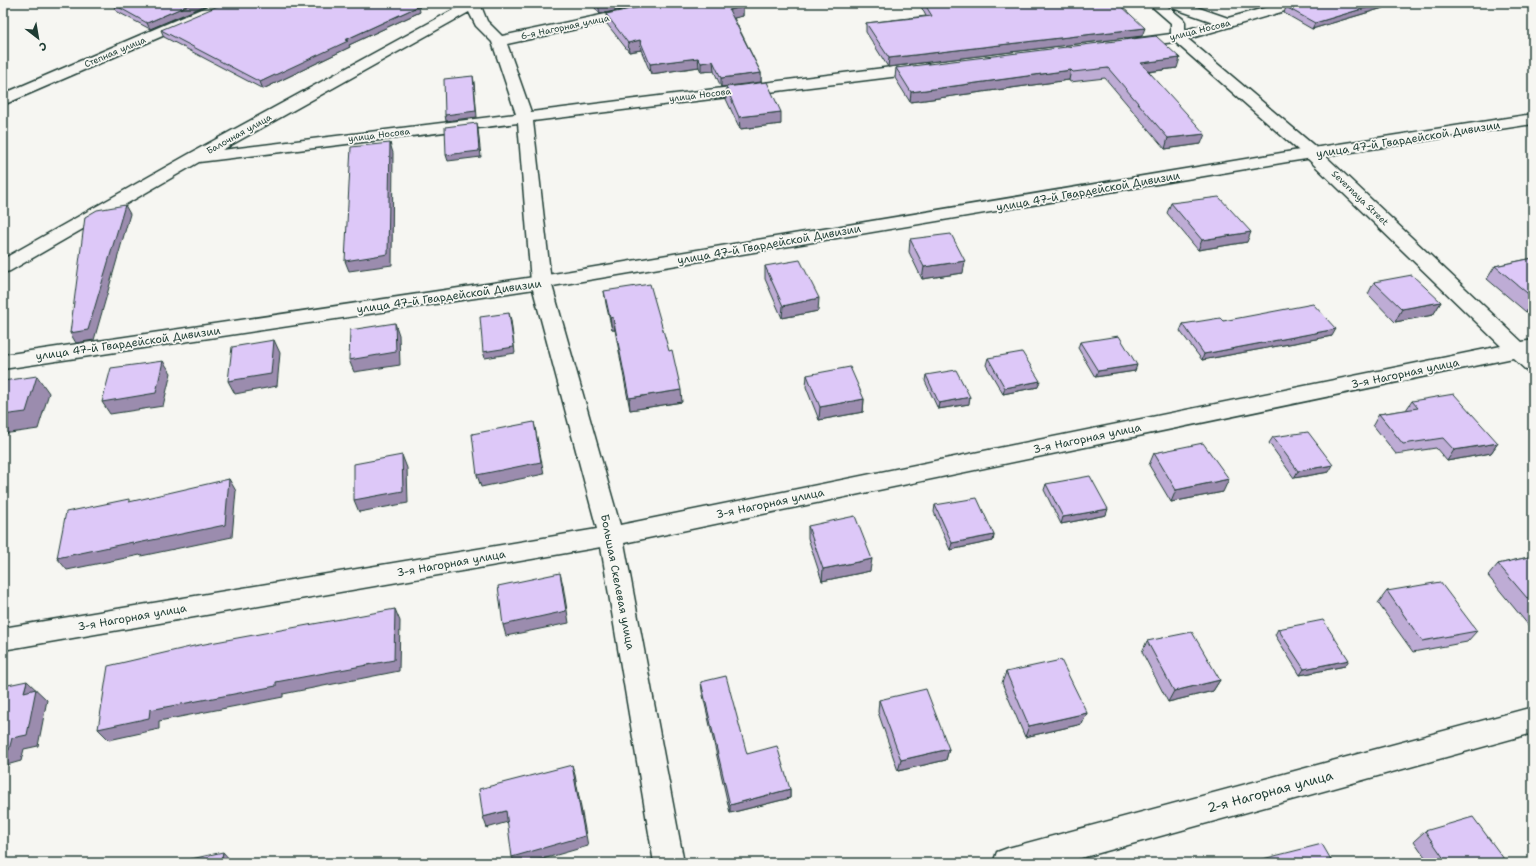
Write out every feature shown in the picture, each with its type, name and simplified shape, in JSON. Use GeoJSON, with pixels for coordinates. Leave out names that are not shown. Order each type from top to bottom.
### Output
{"type":"FeatureCollection","features":[{"type":"Feature","properties":{"kind":"street","name":"Степная улица"},"geometry":{"type":"LineString","coordinates":[[3,100],[227,3]]}},
{"type":"Feature","properties":{"kind":"street","name":"6-я Нагорная улица"},"geometry":{"type":"LineString","coordinates":[[499,42],[678,3]]}},
{"type":"Feature","properties":{"kind":"street"},"geometry":{"type":"LineString","coordinates":[[1155,3],[1178,22],[1178,37]]}},
{"type":"Feature","properties":{"kind":"street"},"geometry":{"type":"LineString","coordinates":[[1172,3],[1228,23]]}},
{"type":"Feature","properties":{"kind":"street","name":"улица Носова"},"geometry":{"type":"LineString","coordinates":[[1115,45],[1178,37],[1297,3]]}},
{"type":"Feature","properties":{"kind":"street"},"geometry":{"type":"LineString","coordinates":[[472,4],[481,23],[499,42]]}},
{"type":"Feature","properties":{"kind":"street","name":"Балочная улица"},"geometry":{"type":"LineString","coordinates":[[3,266],[472,4]]}},
{"type":"Feature","properties":{"kind":"street","name":"Severnaya Street"},"geometry":{"type":"LineString","coordinates":[[1178,37],[1312,153],[1528,354]]}},
{"type":"Feature","properties":{"kind":"street","name":"Большая Скелевая улица"},"geometry":{"type":"LineString","coordinates":[[499,42],[524,116],[541,282],[611,536],[669,863]]}},
{"type":"Feature","properties":{"kind":"street","name":"улица Носова"},"geometry":{"type":"LineString","coordinates":[[195,158],[524,116],[942,66]]}},
{"type":"Feature","properties":{"kind":"street","name":"улица 47-й Гвардейской Дивизии"},"geometry":{"type":"LineString","coordinates":[[3,362],[541,282],[1312,153],[1533,119]]}},
{"type":"Feature","properties":{"kind":"street","name":"3-я Нагорная улица"},"geometry":{"type":"LineString","coordinates":[[3,639],[611,536],[1528,354]]}},
{"type":"Feature","properties":{"kind":"street","name":"2-я Нагорная улица"},"geometry":{"type":"LineString","coordinates":[[1008,863],[1533,720]]}},
{"type":"Feature","properties":{"kind":"building"},"geometry":{"type":"Polygon","coordinates":[[[193,3],[147,23],[113,4],[193,3]]]}},
{"type":"Feature","properties":{"kind":"building"},"geometry":{"type":"Polygon","coordinates":[[[225,3],[411,3],[419,6],[345,40],[348,41],[260,82],[161,30],[225,3]]]}},
{"type":"Feature","properties":{"kind":"building"},"geometry":{"type":"Polygon","coordinates":[[[660,3],[738,3],[743,7],[729,10],[761,73],[721,78],[713,61],[701,63],[698,58],[650,64],[640,40],[628,43],[606,14],[660,3]]]}},
{"type":"Feature","properties":{"kind":"building"},"geometry":{"type":"Polygon","coordinates":[[[924,3],[1118,3],[1145,28],[889,58],[866,23],[932,16],[924,3]]]}},
{"type":"Feature","properties":{"kind":"building"},"geometry":{"type":"Polygon","coordinates":[[[1300,3],[1382,3],[1315,23],[1286,7],[1300,3]]]}},
{"type":"Feature","properties":{"kind":"building"},"geometry":{"type":"Polygon","coordinates":[[[1156,36],[1180,58],[1141,63],[1205,134],[1168,138],[1108,68],[1073,72],[1071,70],[911,92],[896,68],[1156,36]]]}},
{"type":"Feature","properties":{"kind":"building"},"geometry":{"type":"Polygon","coordinates":[[[473,76],[476,111],[445,115],[444,79],[473,76]]]}},
{"type":"Feature","properties":{"kind":"building"},"geometry":{"type":"Polygon","coordinates":[[[767,82],[781,112],[739,117],[726,87],[767,82]]]}},
{"type":"Feature","properties":{"kind":"building"},"geometry":{"type":"Polygon","coordinates":[[[477,123],[479,151],[446,155],[445,127],[477,123]]]}},
{"type":"Feature","properties":{"kind":"building"},"geometry":{"type":"Polygon","coordinates":[[[390,143],[388,254],[345,261],[351,147],[390,143]]]}},
{"type":"Feature","properties":{"kind":"building"},"geometry":{"type":"Polygon","coordinates":[[[1219,197],[1251,232],[1202,240],[1171,203],[1219,197]]]}},
{"type":"Feature","properties":{"kind":"building"},"geometry":{"type":"Polygon","coordinates":[[[125,205],[88,330],[70,333],[85,217],[97,210],[125,205]]]}},
{"type":"Feature","properties":{"kind":"building"},"geometry":{"type":"Polygon","coordinates":[[[951,234],[965,261],[924,267],[910,239],[951,234]]]}},
{"type":"Feature","properties":{"kind":"building"},"geometry":{"type":"Polygon","coordinates":[[[1533,258],[1533,298],[1495,266],[1533,258]]]}},
{"type":"Feature","properties":{"kind":"building"},"geometry":{"type":"Polygon","coordinates":[[[800,260],[819,298],[783,306],[765,266],[800,260]]]}},
{"type":"Feature","properties":{"kind":"building"},"geometry":{"type":"Polygon","coordinates":[[[1412,275],[1441,302],[1402,309],[1374,282],[1412,275]]]}},
{"type":"Feature","properties":{"kind":"building"},"geometry":{"type":"Polygon","coordinates":[[[650,284],[669,351],[672,350],[681,390],[629,398],[613,317],[610,318],[604,291],[650,284]]]}},
{"type":"Feature","properties":{"kind":"building"},"geometry":{"type":"Polygon","coordinates":[[[1313,304],[1336,329],[1204,354],[1183,324],[1220,318],[1223,321],[1313,304]]]}},
{"type":"Feature","properties":{"kind":"building"},"geometry":{"type":"Polygon","coordinates":[[[509,313],[514,347],[483,352],[480,317],[509,313]]]}},
{"type":"Feature","properties":{"kind":"building"},"geometry":{"type":"Polygon","coordinates":[[[395,323],[396,352],[349,360],[350,330],[395,323]]]}},
{"type":"Feature","properties":{"kind":"building"},"geometry":{"type":"Polygon","coordinates":[[[1119,336],[1137,365],[1098,371],[1080,342],[1119,336]]]}},
{"type":"Feature","properties":{"kind":"building"},"geometry":{"type":"Polygon","coordinates":[[[274,340],[271,374],[228,381],[232,347],[274,340]]]}},
{"type":"Feature","properties":{"kind":"building"},"geometry":{"type":"Polygon","coordinates":[[[1022,352],[1040,381],[1005,388],[988,358],[1022,352]]]}},
{"type":"Feature","properties":{"kind":"building"},"geometry":{"type":"Polygon","coordinates":[[[163,361],[156,393],[102,402],[111,368],[163,361]]]}},
{"type":"Feature","properties":{"kind":"building"},"geometry":{"type":"Polygon","coordinates":[[[850,367],[864,399],[820,407],[807,375],[850,367]]]}},
{"type":"Feature","properties":{"kind":"building"},"geometry":{"type":"Polygon","coordinates":[[[956,370],[970,397],[939,403],[926,375],[956,370]]]}},
{"type":"Feature","properties":{"kind":"building"},"geometry":{"type":"Polygon","coordinates":[[[37,376],[26,412],[3,415],[3,381],[37,376]]]}},
{"type":"Feature","properties":{"kind":"building"},"geometry":{"type":"Polygon","coordinates":[[[1454,394],[1498,443],[1454,450],[1443,438],[1403,444],[1379,414],[1418,408],[1412,401],[1454,394]]]}},
{"type":"Feature","properties":{"kind":"building"},"geometry":{"type":"Polygon","coordinates":[[[534,422],[541,462],[477,475],[472,434],[534,422]]]}},
{"type":"Feature","properties":{"kind":"building"},"geometry":{"type":"Polygon","coordinates":[[[1308,432],[1333,465],[1298,471],[1273,437],[1308,432]]]}},
{"type":"Feature","properties":{"kind":"building"},"geometry":{"type":"Polygon","coordinates":[[[1203,443],[1229,479],[1176,490],[1154,453],[1203,443]]]}},
{"type":"Feature","properties":{"kind":"building"},"geometry":{"type":"Polygon","coordinates":[[[402,455],[403,491],[354,500],[354,464],[402,455]]]}},
{"type":"Feature","properties":{"kind":"building"},"geometry":{"type":"Polygon","coordinates":[[[1090,476],[1108,509],[1063,517],[1046,484],[1090,476]]]}},
{"type":"Feature","properties":{"kind":"building"},"geometry":{"type":"Polygon","coordinates":[[[229,479],[225,525],[57,558],[66,512],[129,499],[129,502],[229,479]]]}},
{"type":"Feature","properties":{"kind":"building"},"geometry":{"type":"Polygon","coordinates":[[[977,498],[994,535],[952,543],[935,505],[977,498]]]}},
{"type":"Feature","properties":{"kind":"building"},"geometry":{"type":"Polygon","coordinates":[[[855,516],[872,559],[823,569],[808,526],[855,516]]]}},
{"type":"Feature","properties":{"kind":"building"},"geometry":{"type":"Polygon","coordinates":[[[1533,556],[1533,605],[1498,564],[1533,556]]]}},
{"type":"Feature","properties":{"kind":"building"},"geometry":{"type":"Polygon","coordinates":[[[560,573],[566,611],[503,625],[498,586],[560,573]]]}},
{"type":"Feature","properties":{"kind":"building"},"geometry":{"type":"Polygon","coordinates":[[[1440,582],[1477,631],[1422,641],[1387,591],[1440,582]]]}},
{"type":"Feature","properties":{"kind":"building"},"geometry":{"type":"Polygon","coordinates":[[[395,609],[394,660],[276,682],[276,686],[150,710],[149,718],[98,729],[108,666],[194,646],[395,609]]]}},
{"type":"Feature","properties":{"kind":"building"},"geometry":{"type":"Polygon","coordinates":[[[1323,620],[1349,660],[1304,669],[1278,629],[1323,620]]]}},
{"type":"Feature","properties":{"kind":"building"},"geometry":{"type":"Polygon","coordinates":[[[1192,632],[1220,680],[1174,691],[1147,641],[1192,632]]]}},
{"type":"Feature","properties":{"kind":"building"},"geometry":{"type":"Polygon","coordinates":[[[1061,660],[1087,713],[1029,726],[1006,672],[1061,660]]]}},
{"type":"Feature","properties":{"kind":"building"},"geometry":{"type":"Polygon","coordinates":[[[726,676],[747,754],[777,746],[790,789],[730,805],[701,682],[726,676]]]}},
{"type":"Feature","properties":{"kind":"building"},"geometry":{"type":"Polygon","coordinates":[[[27,681],[24,692],[36,689],[27,735],[12,738],[9,750],[3,752],[3,686],[27,681]]]}},
{"type":"Feature","properties":{"kind":"building"},"geometry":{"type":"Polygon","coordinates":[[[926,689],[949,749],[901,760],[879,700],[926,689]]]}},
{"type":"Feature","properties":{"kind":"building"},"geometry":{"type":"Polygon","coordinates":[[[572,765],[585,836],[512,857],[506,811],[483,817],[479,789],[572,765]]]}},
{"type":"Feature","properties":{"kind":"building"},"geometry":{"type":"Polygon","coordinates":[[[1473,817],[1507,863],[1447,863],[1425,831],[1473,817]]]}},
{"type":"Feature","properties":{"kind":"building"},"geometry":{"type":"Polygon","coordinates":[[[1322,844],[1333,863],[1247,863],[1322,844]]]}},
{"type":"Feature","properties":{"kind":"building"},"geometry":{"type":"Polygon","coordinates":[[[223,852],[221,863],[173,863],[223,852]]]}}]}
